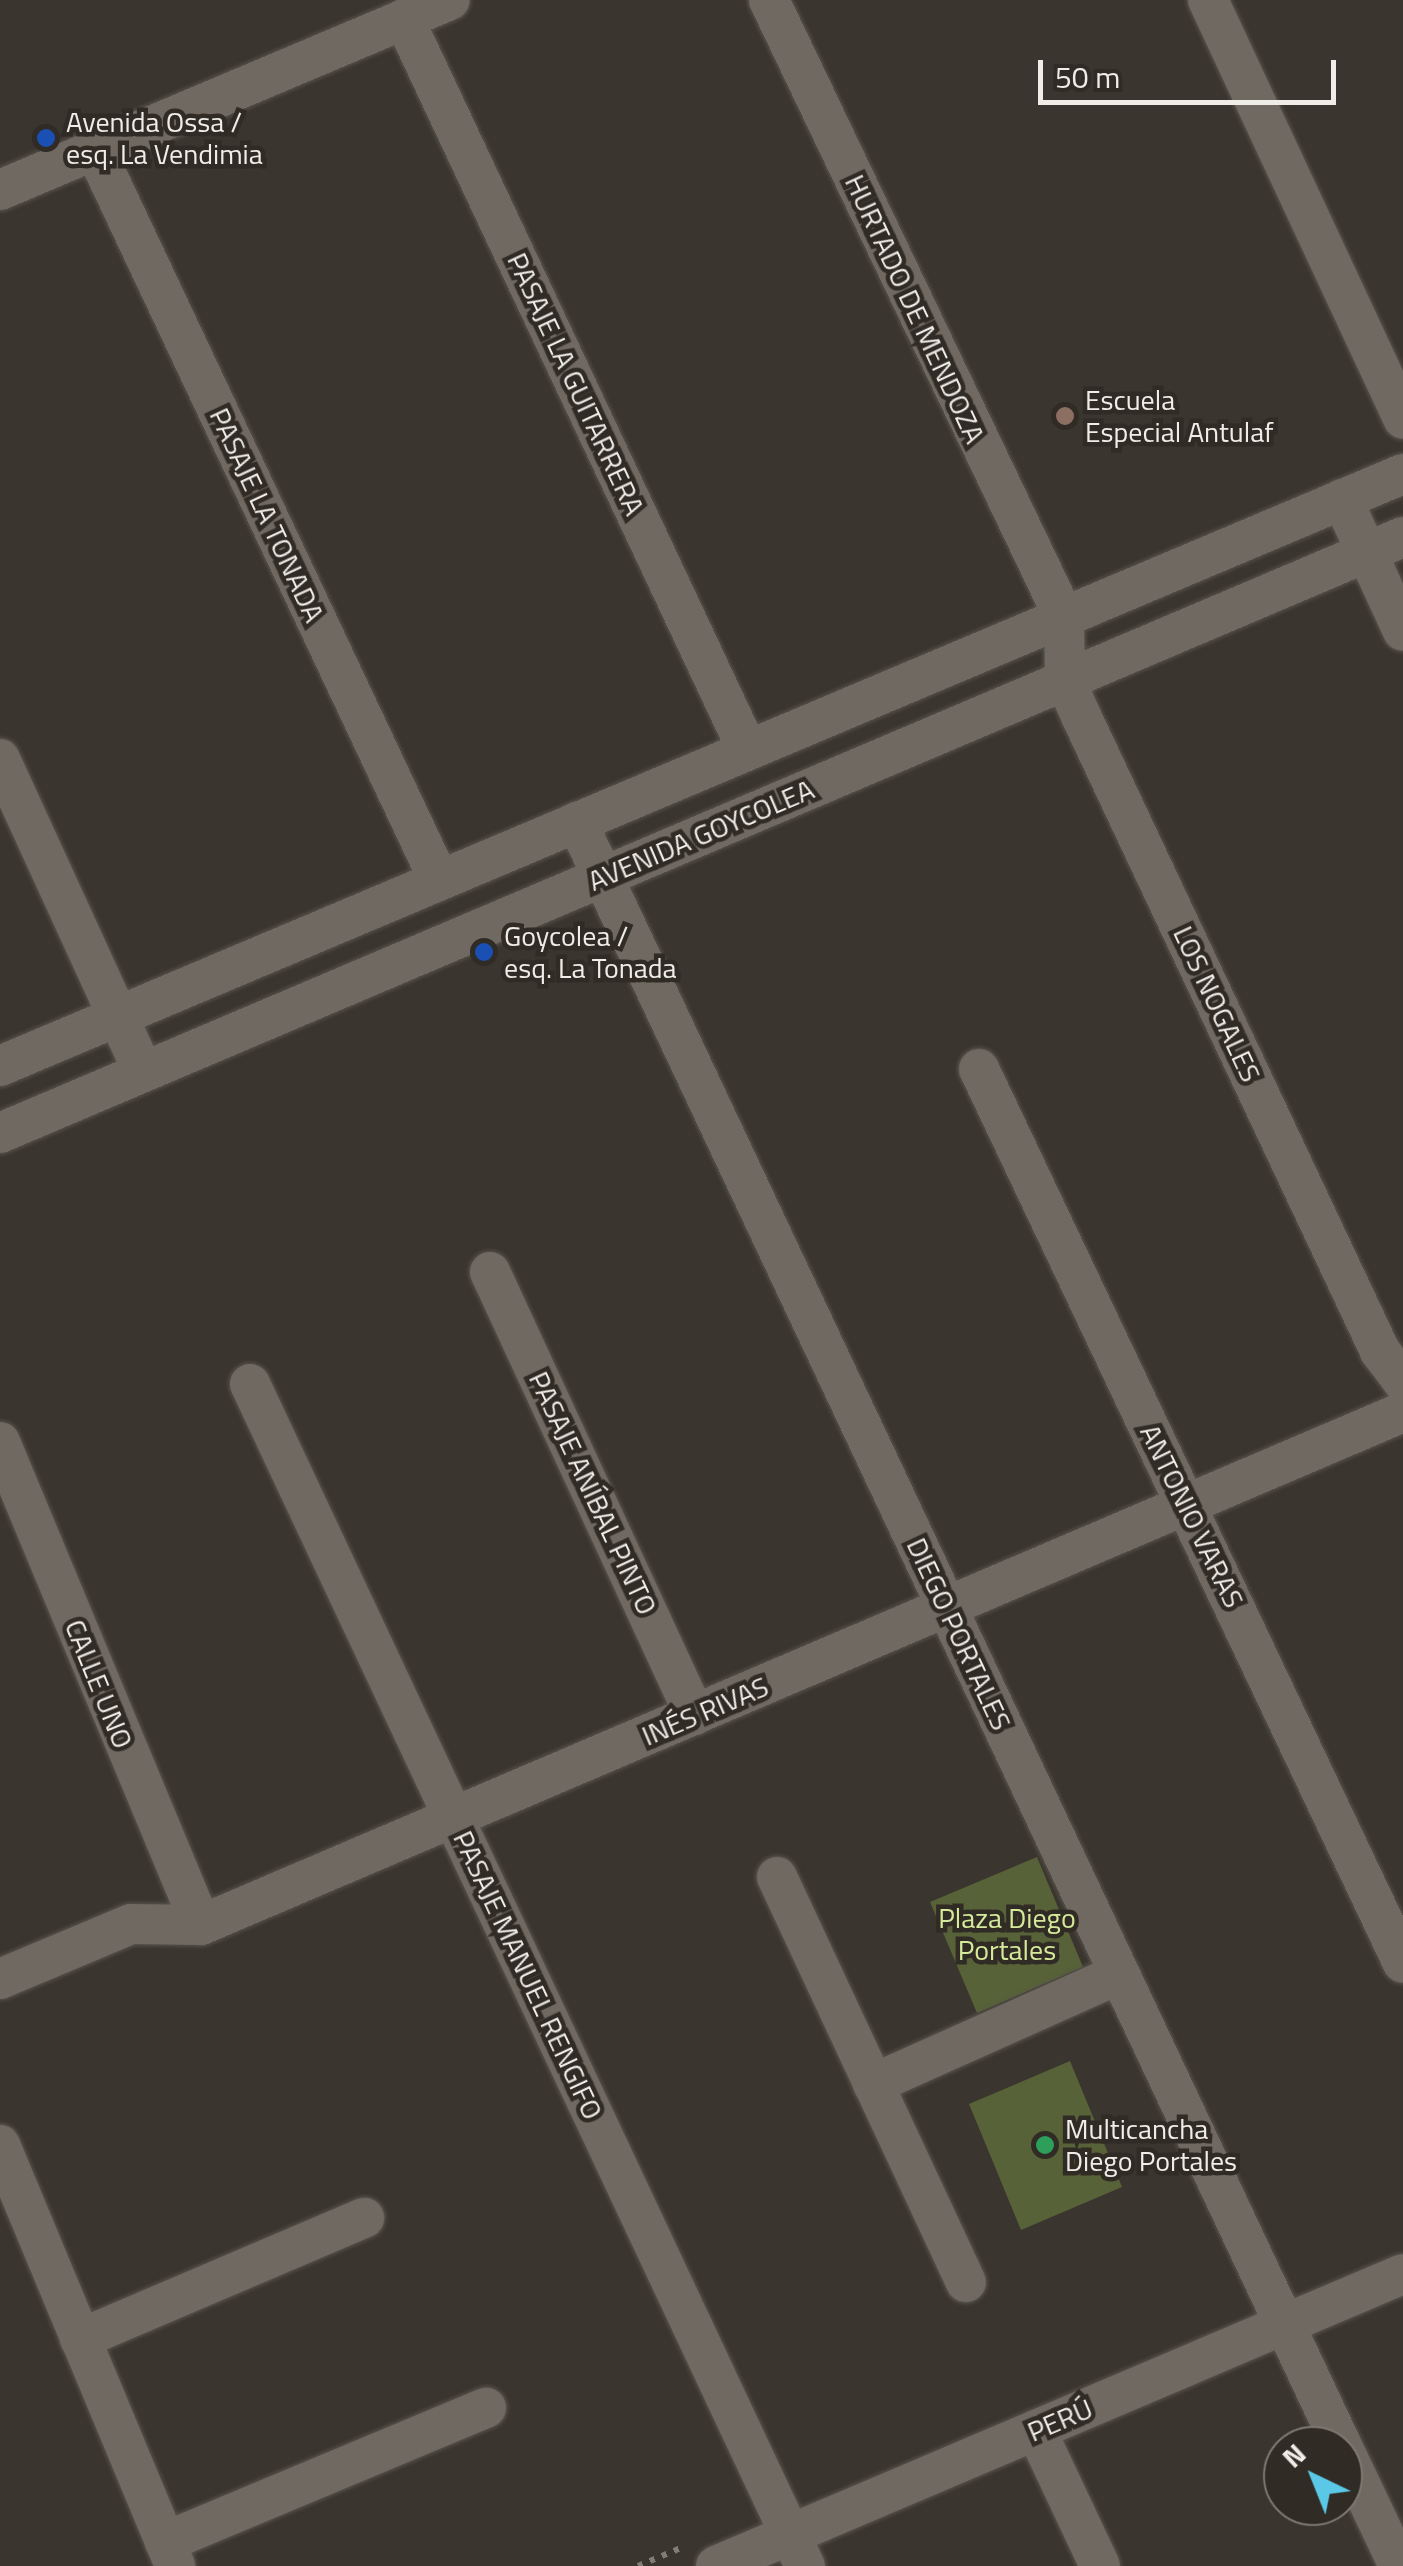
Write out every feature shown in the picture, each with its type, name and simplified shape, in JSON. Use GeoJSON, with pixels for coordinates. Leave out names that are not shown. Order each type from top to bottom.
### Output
{"type":"FeatureCollection","features":[{"type":"Feature","properties":{"kind":"street"},"geometry":{"type":"LineString","coordinates":[[0,190],[449,0]]}},
{"type":"Feature","properties":{"kind":"street","name":"HURTADO DE MENDOZA"},"geometry":{"type":"LineString","coordinates":[[769,0],[1064,617]]}},
{"type":"Feature","properties":{"kind":"street"},"geometry":{"type":"LineString","coordinates":[[1208,0],[1403,418]]}},
{"type":"Feature","properties":{"kind":"street","name":"PASAJE LA GUITARRERA"},"geometry":{"type":"LineString","coordinates":[[404,19],[747,749]]}},
{"type":"Feature","properties":{"kind":"street","name":"PASAJE LA TONADA"},"geometry":{"type":"LineString","coordinates":[[95,150],[439,880]]}},
{"type":"Feature","properties":{"kind":"street"},"geometry":{"type":"LineString","coordinates":[[0,1066],[1403,474]]}},
{"type":"Feature","properties":{"kind":"street"},"geometry":{"type":"LineString","coordinates":[[1342,499],[1385,544],[1403,631]]}},
{"type":"Feature","properties":{"kind":"street","name":"AVENIDA GOYCOLEA"},"geometry":{"type":"LineString","coordinates":[[0,1132],[1385,544]]}},
{"type":"Feature","properties":{"kind":"street","name":"LOS NOGALES"},"geometry":{"type":"LineString","coordinates":[[1064,617],[1066,680],[1380,1351],[1403,1382]]}},
{"type":"Feature","properties":{"kind":"street"},"geometry":{"type":"LineString","coordinates":[[0,758],[143,1072]]}},
{"type":"Feature","properties":{"kind":"street","name":"DIEGO PORTALES"},"geometry":{"type":"LineString","coordinates":[[577,822],[1332,2426]]}},
{"type":"Feature","properties":{"kind":"street","name":"ANTONIO VARAS"},"geometry":{"type":"LineString","coordinates":[[979,1069],[1403,1963]]}},
{"type":"Feature","properties":{"kind":"street","name":"PASAJE ANÍBAL PINTO"},"geometry":{"type":"LineString","coordinates":[[490,1272],[696,1715]]}},
{"type":"Feature","properties":{"kind":"street","name":"PASAJE MANUEL RENGIFO"},"geometry":{"type":"LineString","coordinates":[[250,1384],[798,2550]]}},
{"type":"Feature","properties":{"kind":"street","name":"INÉS RIVAS"},"geometry":{"type":"LineString","coordinates":[[0,1978],[131,1924],[200,1925],[1403,1412]]}},
{"type":"Feature","properties":{"kind":"street","name":"CALLE UNO"},"geometry":{"type":"LineString","coordinates":[[0,1442],[200,1925]]}},
{"type":"Feature","properties":{"kind":"street"},"geometry":{"type":"LineString","coordinates":[[777,1877],[966,2282]]}},
{"type":"Feature","properties":{"kind":"street"},"geometry":{"type":"LineString","coordinates":[[874,2084],[1119,1974]]}},
{"type":"Feature","properties":{"kind":"street"},"geometry":{"type":"LineString","coordinates":[[0,2145],[170,2554],[486,2408]]}},
{"type":"Feature","properties":{"kind":"street"},"geometry":{"type":"LineString","coordinates":[[80,2338],[364,2218]]}},
{"type":"Feature","properties":{"kind":"street","name":"PERÚ"},"geometry":{"type":"LineString","coordinates":[[716,2566],[798,2550],[1036,2430],[1403,2274]]}},
{"type":"Feature","properties":{"kind":"street"},"geometry":{"type":"LineString","coordinates":[[1036,2430],[1100,2566]]}},
{"type":"Feature","properties":{"kind":"street","name":"DIEGO PORTALES"},"geometry":{"type":"LineString","coordinates":[[1363,2491],[1399,2566]]}},
{"type":"Feature","properties":{"kind":"green space","name":"Plaza Diego Portales"},"geometry":{"type":"Polygon","coordinates":[[[1037,1857],[1083,1967],[977,2013],[930,1902],[1037,1857]]]}},
{"type":"Feature","properties":{"kind":"green space","name":"Multicancha Diego Portales"},"geometry":{"type":"Polygon","coordinates":[[[1070,2061],[1122,2187],[1021,2230],[969,2104],[1070,2061]]]}},
{"type":"Feature","properties":{"kind":"place","name":"Avenida Ossa / esq. La Vendimia"},"geometry":{"type":"Point","coordinates":[46,138]}},
{"type":"Feature","properties":{"kind":"place","name":"Escuela Especial Antulaf"},"geometry":{"type":"Point","coordinates":[1065,416]}},
{"type":"Feature","properties":{"kind":"place","name":"Goycolea / esq. La Tonada"},"geometry":{"type":"Point","coordinates":[484,952]}},
{"type":"Feature","properties":{"kind":"place","name":"Multicancha Diego Portales"},"geometry":{"type":"Point","coordinates":[1045,2145]}}]}
